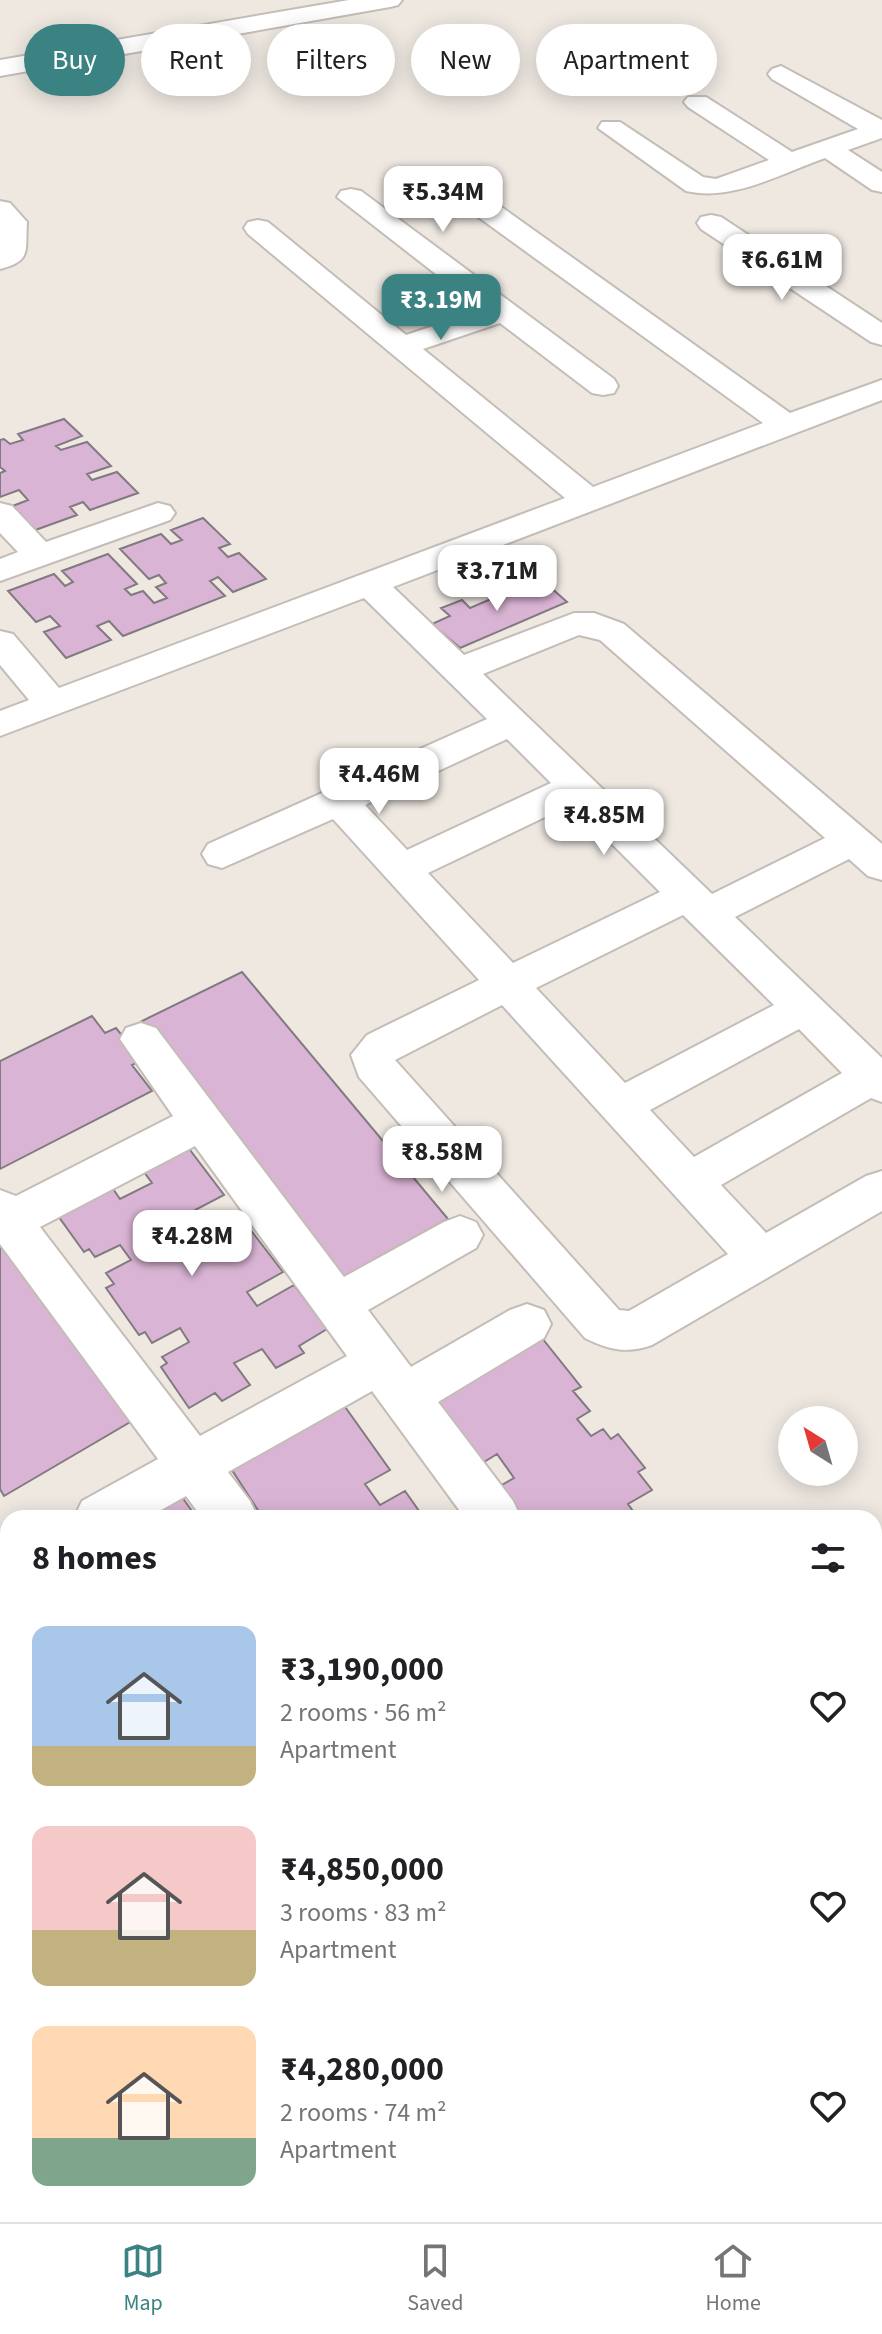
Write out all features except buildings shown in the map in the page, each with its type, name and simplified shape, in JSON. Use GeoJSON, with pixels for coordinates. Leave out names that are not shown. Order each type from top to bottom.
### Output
{"type":"FeatureCollection","features":[{"type":"Feature","properties":{"kind":"street"},"geometry":{"type":"LineString","coordinates":[[0,68],[390,0]]}},
{"type":"Feature","properties":{"kind":"street"},"geometry":{"type":"LineString","coordinates":[[781,74],[881,130]]}},
{"type":"Feature","properties":{"kind":"street"},"geometry":{"type":"LineString","coordinates":[[697,102],[790,162]]}},
{"type":"Feature","properties":{"kind":"street"},"geometry":{"type":"LineString","coordinates":[[611,128],[696,185],[707,187],[718,187],[881,130]]}},
{"type":"Feature","properties":{"kind":"street"},"geometry":{"type":"LineString","coordinates":[[828,148],[882,184]]}},
{"type":"Feature","properties":{"kind":"street"},"geometry":{"type":"LineString","coordinates":[[448,182],[786,425]]}},
{"type":"Feature","properties":{"kind":"street"},"geometry":{"type":"LineString","coordinates":[[351,197],[603,386]]}},
{"type":"Feature","properties":{"kind":"street"},"geometry":{"type":"LineString","coordinates":[[0,209],[13,222],[11,256],[0,260]]}},
{"type":"Feature","properties":{"kind":"street"},"geometry":{"type":"LineString","coordinates":[[711,223],[882,336]]}},
{"type":"Feature","properties":{"kind":"street"},"geometry":{"type":"LineString","coordinates":[[258,228],[589,501]]}},
{"type":"Feature","properties":{"kind":"street"},"geometry":{"type":"LineString","coordinates":[[403,346],[504,312]]}},
{"type":"Feature","properties":{"kind":"street"},"geometry":{"type":"LineString","coordinates":[[0,724],[882,389]]}},
{"type":"Feature","properties":{"kind":"street"},"geometry":{"type":"LineString","coordinates":[[0,513],[40,556]]}},
{"type":"Feature","properties":{"kind":"street"},"geometry":{"type":"LineString","coordinates":[[0,571],[158,513]]}},
{"type":"Feature","properties":{"kind":"street"},"geometry":{"type":"LineString","coordinates":[[370,584],[878,1081],[690,1181]]}},
{"type":"Feature","properties":{"kind":"street"},"geometry":{"type":"LineString","coordinates":[[458,671],[574,624],[594,624],[612,632],[868,854]]}},
{"type":"Feature","properties":{"kind":"street"},"geometry":{"type":"LineString","coordinates":[[0,642],[52,704]]}},
{"type":"Feature","properties":{"kind":"street"},"geometry":{"type":"LineString","coordinates":[[222,854],[511,723]]}},
{"type":"Feature","properties":{"kind":"street"},"geometry":{"type":"LineString","coordinates":[[402,869],[577,786]]}},
{"type":"Feature","properties":{"kind":"street"},"geometry":{"type":"LineString","coordinates":[[339,801],[761,1259]]}},
{"type":"Feature","properties":{"kind":"street"},"geometry":{"type":"LineString","coordinates":[[868,854],[697,904],[507,985],[382,1046],[372,1055],[374,1065],[602,1324],[617,1331],[635,1331],[882,1189]]}},
{"type":"Feature","properties":{"kind":"street"},"geometry":{"type":"LineString","coordinates":[[619,1106],[803,1008]]}},
{"type":"Feature","properties":{"kind":"street"},"geometry":{"type":"LineString","coordinates":[[141,1039],[489,1510]]}},
{"type":"Feature","properties":{"kind":"street"},"geometry":{"type":"LineString","coordinates":[[201,1122],[4,1215],[226,1510]]}},
{"type":"Feature","properties":{"kind":"street"},"geometry":{"type":"LineString","coordinates":[[336,1305],[460,1235]]}},
{"type":"Feature","properties":{"kind":"street"},"geometry":{"type":"LineString","coordinates":[[114,1510],[194,1466],[527,1324]]}}]}
